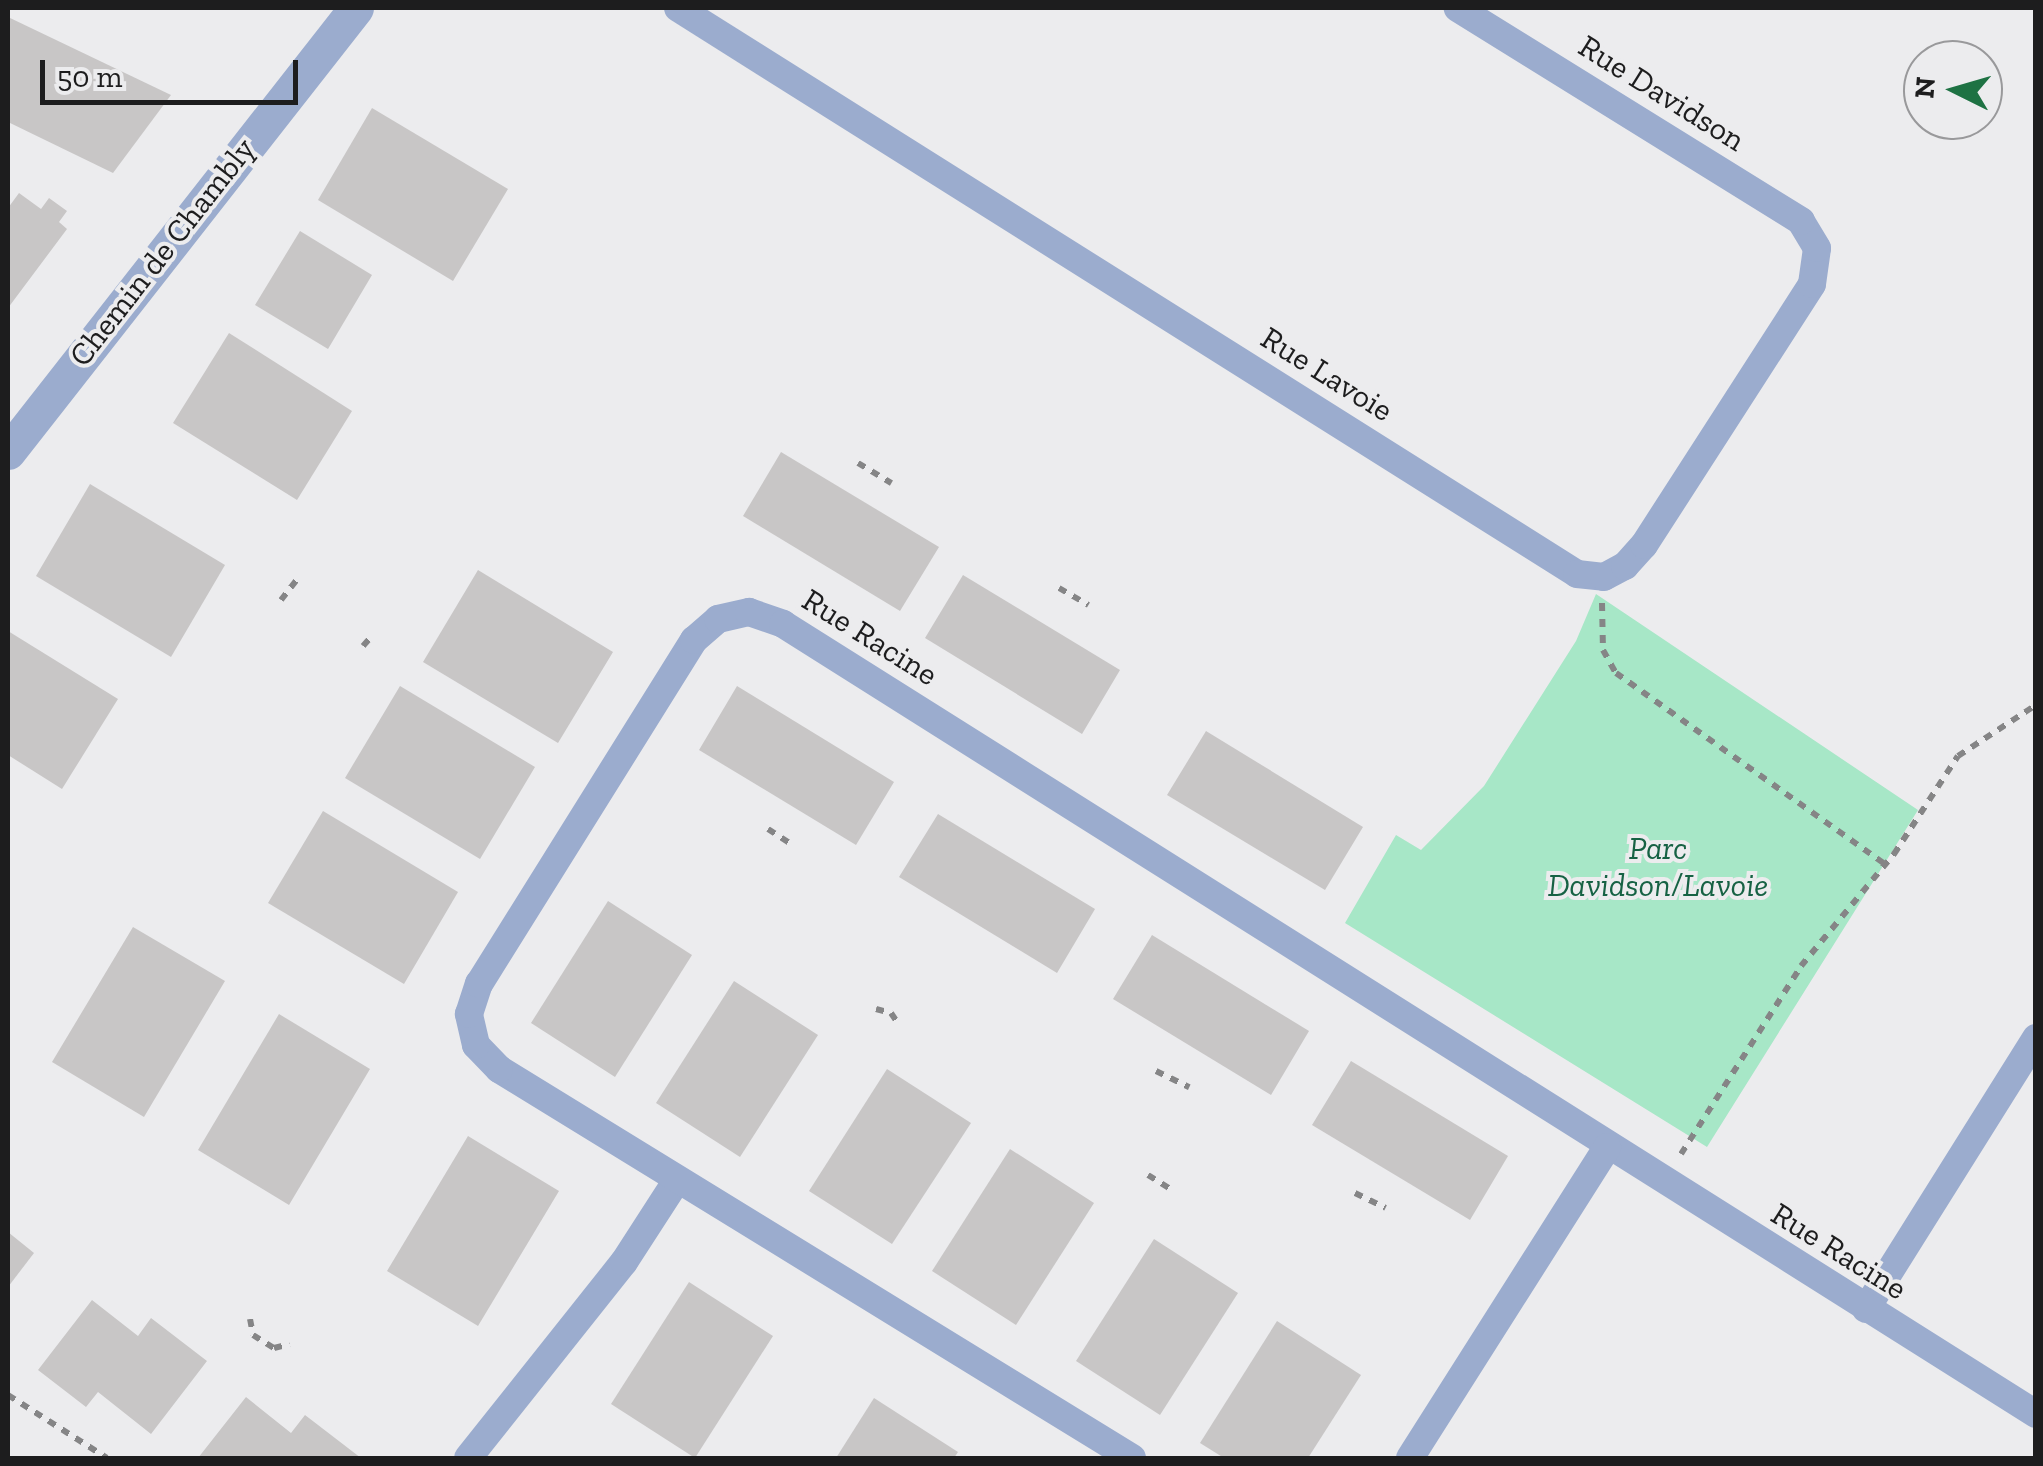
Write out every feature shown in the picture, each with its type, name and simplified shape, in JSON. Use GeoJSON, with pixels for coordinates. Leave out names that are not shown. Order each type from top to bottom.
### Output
{"type":"FeatureCollection","features":[{"type":"Feature","properties":{"kind":"street","name":"Chemin de Chambly"},"geometry":{"type":"LineString","coordinates":[[8,452],[356,8]]}},
{"type":"Feature","properties":{"kind":"street","name":"Rue Lavoie"},"geometry":{"type":"LineString","coordinates":[[678,8],[1577,574],[1604,578],[1626,566],[1644,546],[1812,284],[1817,248]]}},
{"type":"Feature","properties":{"kind":"street","name":"Rue Davidson"},"geometry":{"type":"LineString","coordinates":[[1458,8],[1801,220],[1817,248]]}},
{"type":"Feature","properties":{"kind":"street","name":"Rue Racine"},"geometry":{"type":"LineString","coordinates":[[1132,1458],[489,1062],[472,1035],[470,1004],[694,640],[709,624],[738,612],[760,613],[783,624],[2036,1414]]}},
{"type":"Feature","properties":{"kind":"street"},"geometry":{"type":"LineString","coordinates":[[1866,1310],[2036,1038]]}},
{"type":"Feature","properties":{"kind":"street"},"geometry":{"type":"LineString","coordinates":[[1410,1458],[1607,1147]]}},
{"type":"Feature","properties":{"kind":"street"},"geometry":{"type":"LineString","coordinates":[[468,1458],[624,1262],[677,1180]]}},
{"type":"Feature","properties":{"kind":"path"},"geometry":{"type":"LineString","coordinates":[[858,463],[891,483]]}},
{"type":"Feature","properties":{"kind":"path"},"geometry":{"type":"LineString","coordinates":[[280,600],[298,578]]}},
{"type":"Feature","properties":{"kind":"path"},"geometry":{"type":"LineString","coordinates":[[1059,588],[1089,605]]}},
{"type":"Feature","properties":{"kind":"path"},"geometry":{"type":"LineString","coordinates":[[1602,602],[1603,650],[1616,672],[1886,864]]}},
{"type":"Feature","properties":{"kind":"path"},"geometry":{"type":"LineString","coordinates":[[364,646],[370,637]]}},
{"type":"Feature","properties":{"kind":"path"},"geometry":{"type":"LineString","coordinates":[[1682,1154],[1800,966],[1886,864],[1964,749],[2036,705]]}},
{"type":"Feature","properties":{"kind":"path"},"geometry":{"type":"LineString","coordinates":[[768,829],[790,844]]}},
{"type":"Feature","properties":{"kind":"path"},"geometry":{"type":"LineString","coordinates":[[876,1010],[891,1013],[897,1022]]}},
{"type":"Feature","properties":{"kind":"path"},"geometry":{"type":"LineString","coordinates":[[1156,1071],[1189,1087]]}},
{"type":"Feature","properties":{"kind":"path"},"geometry":{"type":"LineString","coordinates":[[1148,1175],[1170,1190]]}},
{"type":"Feature","properties":{"kind":"path"},"geometry":{"type":"LineString","coordinates":[[1355,1192],[1386,1208]]}},
{"type":"Feature","properties":{"kind":"path"},"geometry":{"type":"LineString","coordinates":[[250,1319],[253,1335],[264,1342],[274,1348],[290,1344]]}},
{"type":"Feature","properties":{"kind":"path"},"geometry":{"type":"LineString","coordinates":[[8,1395],[106,1458]]}},
{"type":"Feature","properties":{"kind":"green space","name":"Parc Davidson/Lavoie"},"geometry":{"type":"Polygon","coordinates":[[[1596,594],[1918,810],[1707,1147],[1345,923],[1396,835],[1421,850],[1484,786],[1576,641],[1596,594]]]}},
{"type":"Feature","properties":{"kind":"building"},"geometry":{"type":"Polygon","coordinates":[[[8,17],[171,95],[113,173],[8,122],[8,17]]]}},
{"type":"Feature","properties":{"kind":"building"},"geometry":{"type":"Polygon","coordinates":[[[372,108],[508,189],[453,281],[318,200],[372,108]]]}},
{"type":"Feature","properties":{"kind":"building"},"geometry":{"type":"Polygon","coordinates":[[[19,193],[41,209],[49,198],[67,211],[59,222],[67,229],[8,308],[8,208],[19,193]]]}},
{"type":"Feature","properties":{"kind":"building"},"geometry":{"type":"Polygon","coordinates":[[[300,231],[372,275],[328,349],[255,305],[300,231]]]}},
{"type":"Feature","properties":{"kind":"building"},"geometry":{"type":"Polygon","coordinates":[[[229,333],[352,411],[297,500],[173,423],[229,333]]]}},
{"type":"Feature","properties":{"kind":"building"},"geometry":{"type":"Polygon","coordinates":[[[781,452],[939,547],[900,611],[743,516],[781,452]]]}},
{"type":"Feature","properties":{"kind":"building"},"geometry":{"type":"Polygon","coordinates":[[[90,484],[225,565],[171,657],[36,576],[90,484]]]}},
{"type":"Feature","properties":{"kind":"building"},"geometry":{"type":"Polygon","coordinates":[[[478,570],[613,652],[558,743],[423,662],[478,570]]]}},
{"type":"Feature","properties":{"kind":"building"},"geometry":{"type":"Polygon","coordinates":[[[963,575],[1120,670],[1082,734],[925,638],[963,575]]]}},
{"type":"Feature","properties":{"kind":"building"},"geometry":{"type":"Polygon","coordinates":[[[8,631],[118,699],[62,789],[8,755],[8,631]]]}},
{"type":"Feature","properties":{"kind":"building"},"geometry":{"type":"Polygon","coordinates":[[[400,686],[535,767],[480,859],[345,778],[400,686]]]}},
{"type":"Feature","properties":{"kind":"building"},"geometry":{"type":"Polygon","coordinates":[[[737,686],[894,782],[856,845],[699,750],[737,686]]]}},
{"type":"Feature","properties":{"kind":"building"},"geometry":{"type":"Polygon","coordinates":[[[1206,731],[1363,827],[1325,890],[1167,795],[1206,731]]]}},
{"type":"Feature","properties":{"kind":"building"},"geometry":{"type":"Polygon","coordinates":[[[323,811],[458,892],[404,984],[268,903],[323,811]]]}},
{"type":"Feature","properties":{"kind":"building"},"geometry":{"type":"Polygon","coordinates":[[[938,814],[1095,909],[1057,973],[899,877],[938,814]]]}},
{"type":"Feature","properties":{"kind":"building"},"geometry":{"type":"Polygon","coordinates":[[[608,901],[692,955],[615,1077],[531,1023],[608,901]]]}},
{"type":"Feature","properties":{"kind":"building"},"geometry":{"type":"Polygon","coordinates":[[[133,927],[225,981],[144,1117],[52,1062],[133,927]]]}},
{"type":"Feature","properties":{"kind":"building"},"geometry":{"type":"Polygon","coordinates":[[[1152,935],[1309,1031],[1271,1095],[1113,999],[1152,935]]]}},
{"type":"Feature","properties":{"kind":"building"},"geometry":{"type":"Polygon","coordinates":[[[734,981],[818,1035],[740,1157],[656,1103],[734,981]]]}},
{"type":"Feature","properties":{"kind":"building"},"geometry":{"type":"Polygon","coordinates":[[[279,1014],[370,1069],[289,1205],[198,1150],[279,1014]]]}},
{"type":"Feature","properties":{"kind":"building"},"geometry":{"type":"Polygon","coordinates":[[[1351,1061],[1508,1156],[1470,1220],[1312,1125],[1351,1061]]]}},
{"type":"Feature","properties":{"kind":"building"},"geometry":{"type":"Polygon","coordinates":[[[887,1069],[971,1123],[892,1244],[809,1191],[887,1069]]]}},
{"type":"Feature","properties":{"kind":"building"},"geometry":{"type":"Polygon","coordinates":[[[468,1136],[559,1191],[478,1326],[387,1271],[468,1136]]]}},
{"type":"Feature","properties":{"kind":"building"},"geometry":{"type":"Polygon","coordinates":[[[1010,1149],[1094,1203],[1016,1325],[932,1271],[1010,1149]]]}},
{"type":"Feature","properties":{"kind":"building"},"geometry":{"type":"Polygon","coordinates":[[[8,1232],[34,1253],[8,1287],[8,1232]]]}},
{"type":"Feature","properties":{"kind":"building"},"geometry":{"type":"Polygon","coordinates":[[[1154,1239],[1238,1293],[1160,1415],[1076,1361],[1154,1239]]]}},
{"type":"Feature","properties":{"kind":"building"},"geometry":{"type":"Polygon","coordinates":[[[689,1282],[773,1336],[695,1458],[611,1404],[689,1282]]]}},
{"type":"Feature","properties":{"kind":"building"},"geometry":{"type":"Polygon","coordinates":[[[92,1300],[138,1336],[151,1318],[207,1361],[151,1434],[98,1392],[86,1407],[38,1370],[92,1300]]]}},
{"type":"Feature","properties":{"kind":"building"},"geometry":{"type":"Polygon","coordinates":[[[1277,1321],[1361,1375],[1308,1458],[1224,1458],[1200,1443],[1277,1321]]]}},
{"type":"Feature","properties":{"kind":"building"},"geometry":{"type":"Polygon","coordinates":[[[246,1397],[291,1433],[305,1415],[361,1458],[198,1458],[246,1397]]]}},
{"type":"Feature","properties":{"kind":"building"},"geometry":{"type":"Polygon","coordinates":[[[874,1398],[958,1452],[954,1458],[836,1458],[874,1398]]]}}]}
